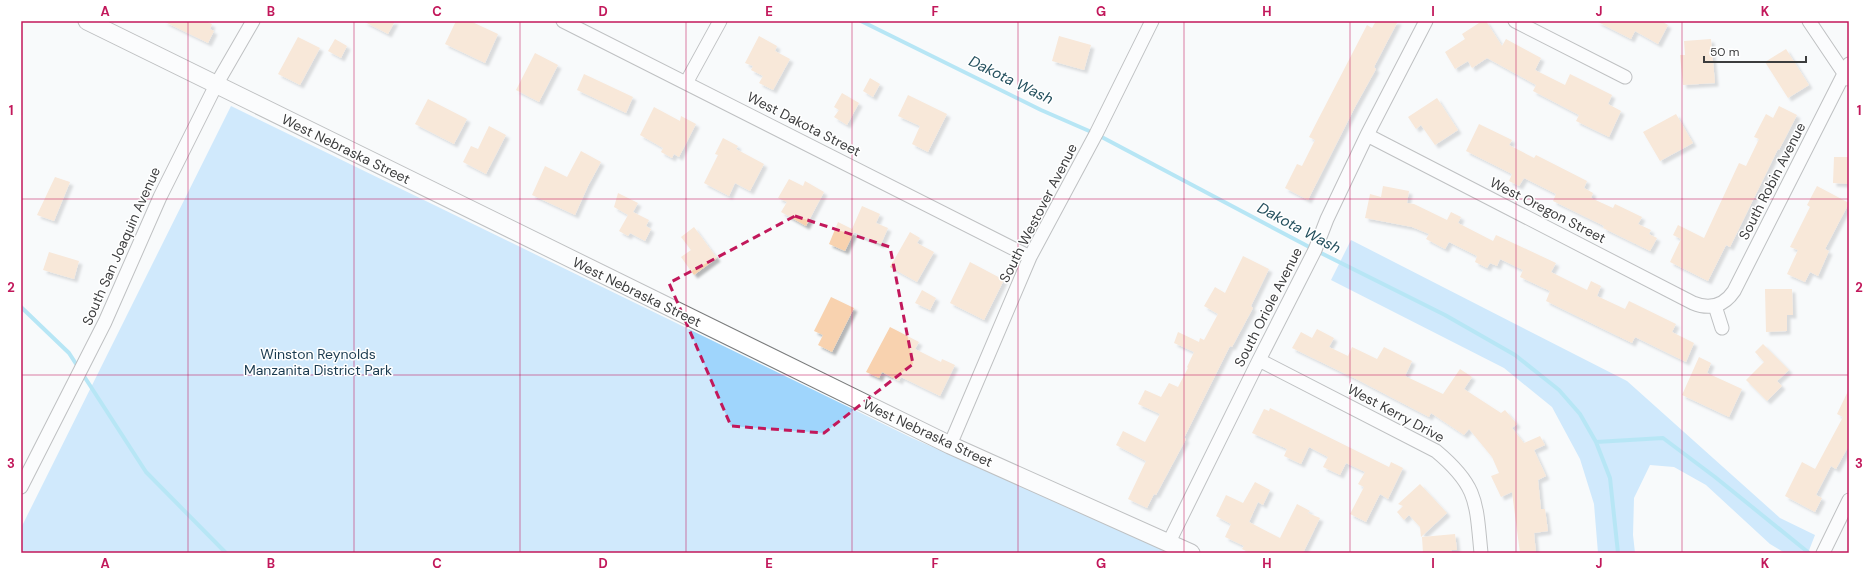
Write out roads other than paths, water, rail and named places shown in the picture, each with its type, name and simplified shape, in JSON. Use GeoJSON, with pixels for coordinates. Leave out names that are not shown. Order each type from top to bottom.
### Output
{"type":"FeatureCollection","features":[{"type":"Feature","properties":{"kind":"street","name":"West Nebraska Street"},"geometry":{"type":"LineString","coordinates":[[87,21],[950,445],[1170,542],[1191,553]]}},
{"type":"Feature","properties":{"kind":"street","name":"South San Joaquin Avenue"},"geometry":{"type":"LineString","coordinates":[[21,487],[106,322],[160,197],[216,85],[254,21]]}},
{"type":"Feature","properties":{"kind":"street","name":"West Dakota Street"},"geometry":{"type":"LineString","coordinates":[[563,21],[1030,257]]}},
{"type":"Feature","properties":{"kind":"street"},"geometry":{"type":"LineString","coordinates":[[686,83],[720,21]]}},
{"type":"Feature","properties":{"kind":"street","name":"South Westover Avenue"},"geometry":{"type":"LineString","coordinates":[[950,445],[1030,257],[1096,134],[1152,21]]}},
{"type":"Feature","properties":{"kind":"street","name":"South Oriole Avenue"},"geometry":{"type":"LineString","coordinates":[[1170,542],[1259,360],[1315,250],[1327,219],[1367,135],[1426,21]]}},
{"type":"Feature","properties":{"kind":"street"},"geometry":{"type":"LineString","coordinates":[[1515,21],[1625,77]]}},
{"type":"Feature","properties":{"kind":"street"},"geometry":{"type":"LineString","coordinates":[[1808,21],[1847,73]]}},
{"type":"Feature","properties":{"kind":"street","name":"South Robin Avenue"},"geometry":{"type":"LineString","coordinates":[[1715,306],[1724,303],[1734,292],[1847,73]]}},
{"type":"Feature","properties":{"kind":"street","name":"West Oregon Street"},"geometry":{"type":"LineString","coordinates":[[1367,135],[1693,303],[1707,307],[1715,306]]}},
{"type":"Feature","properties":{"kind":"street"},"geometry":{"type":"LineString","coordinates":[[1715,306],[1722,328]]}},
{"type":"Feature","properties":{"kind":"street","name":"West Kerry Drive"},"geometry":{"type":"LineString","coordinates":[[1259,360],[1436,451],[1454,466],[1468,485],[1476,503],[1481,553]]}},
{"type":"Feature","properties":{"kind":"street"},"geometry":{"type":"LineString","coordinates":[[1823,553],[1849,500]]}},
{"type":"Feature","properties":{"kind":"waterway","name":"Dakota Wash"},"geometry":{"type":"LineString","coordinates":[[861,21],[1041,110],[1096,134],[1315,250],[1445,315],[1515,355],[1559,390],[1580,414],[1596,442],[1610,478],[1618,553]]}},
{"type":"Feature","properties":{"kind":"waterway"},"geometry":{"type":"LineString","coordinates":[[21,307],[69,353],[146,472],[226,553]]}},
{"type":"Feature","properties":{"kind":"waterway"},"geometry":{"type":"LineString","coordinates":[[1596,442],[1663,438],[1715,477],[1809,553]]}},
{"type":"Feature","properties":{"kind":"park label","name":"Winston Reynolds Manzanita District Park"},"geometry":{"type":"Point","coordinates":[318,362]}}]}
